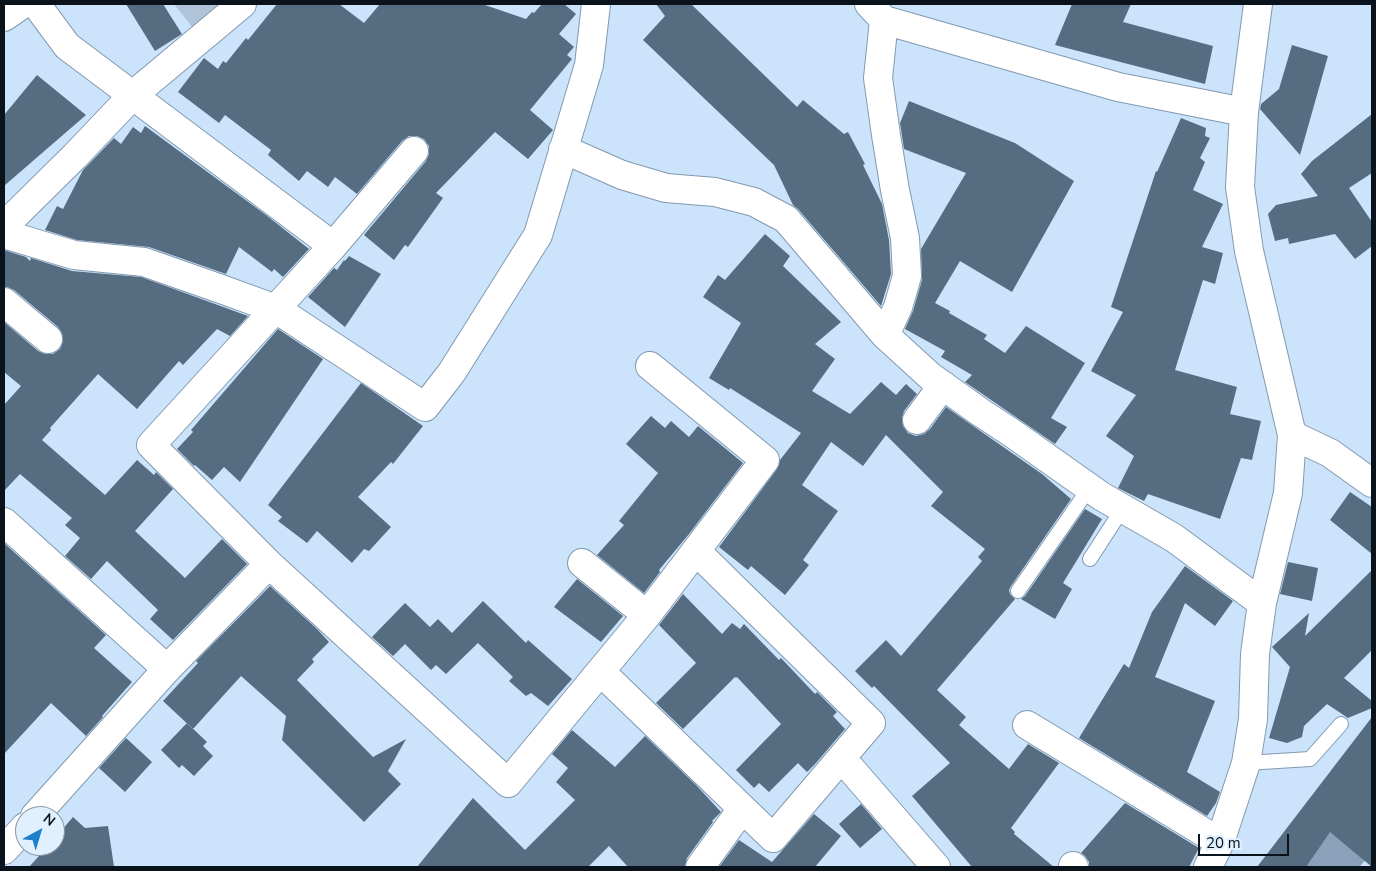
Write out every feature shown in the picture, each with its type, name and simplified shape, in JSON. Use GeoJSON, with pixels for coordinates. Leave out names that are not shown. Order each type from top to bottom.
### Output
{"type":"FeatureCollection","features":[{"type":"Feature","properties":{"kind":"street"},"geometry":{"type":"LineString","coordinates":[[4,17],[23,4]]}},
{"type":"Feature","properties":{"kind":"street"},"geometry":{"type":"LineString","coordinates":[[36,4],[67,46],[333,246]]}},
{"type":"Feature","properties":{"kind":"street"},"geometry":{"type":"LineString","coordinates":[[4,226],[133,96],[242,4]]}},
{"type":"Feature","properties":{"kind":"street"},"geometry":{"type":"LineString","coordinates":[[4,234],[74,255],[144,262],[276,309],[425,407],[452,372],[538,235],[589,65],[596,4]]}},
{"type":"Feature","properties":{"kind":"street"},"geometry":{"type":"LineString","coordinates":[[1208,867],[1220,842],[1246,763],[1253,719],[1255,654],[1262,603],[1288,493],[1292,435],[1248,242],[1240,187],[1244,112],[1258,4]]}},
{"type":"Feature","properties":{"kind":"street"},"geometry":{"type":"LineString","coordinates":[[885,336],[898,307],[907,276],[905,238],[895,190],[878,78],[877,12],[1118,88],[1244,112]]}},
{"type":"Feature","properties":{"kind":"street"},"geometry":{"type":"LineString","coordinates":[[564,149],[622,176],[666,188],[715,192],[754,202],[786,219],[885,336],[932,377],[1090,487],[1100,496],[1174,538],[1262,603]]}},
{"type":"Feature","properties":{"kind":"street"},"geometry":{"type":"LineString","coordinates":[[414,150],[333,246],[151,446],[269,564],[508,783],[647,615],[765,460],[650,366]]}},
{"type":"Feature","properties":{"kind":"street"},"geometry":{"type":"LineString","coordinates":[[4,302],[48,339]]}},
{"type":"Feature","properties":{"kind":"street"},"geometry":{"type":"LineString","coordinates":[[917,420],[943,385]]}},
{"type":"Feature","properties":{"kind":"street"},"geometry":{"type":"LineString","coordinates":[[1292,435],[1330,453],[1372,483]]}},
{"type":"Feature","properties":{"kind":"street"},"geometry":{"type":"LineString","coordinates":[[4,522],[167,669]]}},
{"type":"Feature","properties":{"kind":"street"},"geometry":{"type":"LineString","coordinates":[[601,672],[773,838],[871,722],[696,551]]}},
{"type":"Feature","properties":{"kind":"street"},"geometry":{"type":"LineString","coordinates":[[582,562],[647,615]]}},
{"type":"Feature","properties":{"kind":"street"},"geometry":{"type":"LineString","coordinates":[[43,806],[167,669],[269,564]]}},
{"type":"Feature","properties":{"kind":"street"},"geometry":{"type":"LineString","coordinates":[[1026,725],[1220,842]]}},
{"type":"Feature","properties":{"kind":"street"},"geometry":{"type":"LineString","coordinates":[[840,760],[851,769],[936,867]]}},
{"type":"Feature","properties":{"kind":"street"},"geometry":{"type":"LineString","coordinates":[[700,867],[742,809]]}},
{"type":"Feature","properties":{"kind":"street"},"geometry":{"type":"LineString","coordinates":[[4,850],[15,838]]}},
{"type":"Feature","properties":{"kind":"lane"},"geometry":{"type":"LineString","coordinates":[[1018,591],[1090,487]]}},
{"type":"Feature","properties":{"kind":"lane"},"geometry":{"type":"LineString","coordinates":[[1090,559],[1123,508]]}},
{"type":"Feature","properties":{"kind":"lane"},"geometry":{"type":"LineString","coordinates":[[1246,763],[1310,759],[1341,724]]}},
{"type":"Feature","properties":{"kind":"shaded area"},"geometry":{"type":"Polygon","coordinates":[[[174,4],[241,4],[201,38],[174,4]]]}},
{"type":"Feature","properties":{"kind":"building"},"geometry":{"type":"Polygon","coordinates":[[[126,4],[163,4],[182,34],[155,51],[126,4]]]}},
{"type":"Feature","properties":{"kind":"building"},"geometry":{"type":"Polygon","coordinates":[[[277,4],[339,4],[364,23],[380,4],[482,4],[526,19],[542,4],[564,4],[576,14],[559,34],[574,47],[567,55],[572,59],[530,110],[553,130],[528,159],[495,132],[436,193],[443,198],[408,247],[405,245],[394,260],[364,235],[426,161],[429,154],[429,146],[424,139],[417,136],[409,136],[402,141],[357,194],[335,177],[328,187],[307,171],[299,181],[268,155],[271,150],[225,115],[219,123],[178,92],[204,58],[218,69],[223,61],[226,63],[246,38],[248,40],[277,4]]]}},
{"type":"Feature","properties":{"kind":"building"},"geometry":{"type":"Polygon","coordinates":[[[656,4],[691,4],[797,107],[803,100],[844,134],[848,132],[865,164],[863,165],[882,204],[889,240],[891,274],[881,306],[793,205],[774,165],[643,40],[665,16],[656,4]]]}},
{"type":"Feature","properties":{"kind":"building"},"geometry":{"type":"Polygon","coordinates":[[[1072,4],[1131,4],[1123,22],[1213,46],[1205,84],[1055,45],[1072,4]]]}},
{"type":"Feature","properties":{"kind":"building"},"geometry":{"type":"Polygon","coordinates":[[[1292,45],[1328,56],[1300,155],[1260,109],[1261,104],[1279,89],[1292,45]]]}},
{"type":"Feature","properties":{"kind":"building"},"geometry":{"type":"Polygon","coordinates":[[[37,75],[86,115],[4,186],[4,115],[37,75]]]}},
{"type":"Feature","properties":{"kind":"building"},"geometry":{"type":"Polygon","coordinates":[[[909,101],[1015,143],[1074,181],[1012,292],[960,261],[935,303],[987,335],[984,339],[1005,353],[1026,326],[1085,363],[1051,418],[1067,427],[1055,444],[965,382],[972,375],[941,357],[945,351],[905,329],[913,311],[922,280],[921,249],[966,173],[904,149],[900,123],[909,101]]]}},
{"type":"Feature","properties":{"kind":"building"},"geometry":{"type":"Polygon","coordinates":[[[1372,114],[1372,173],[1349,188],[1372,222],[1372,246],[1355,259],[1335,234],[1289,244],[1288,238],[1275,241],[1268,214],[1276,205],[1318,196],[1301,174],[1312,161],[1372,114]]]}},
{"type":"Feature","properties":{"kind":"building"},"geometry":{"type":"Polygon","coordinates":[[[1181,118],[1206,128],[1205,136],[1210,138],[1200,158],[1205,162],[1193,190],[1223,204],[1202,247],[1223,253],[1215,284],[1203,280],[1175,370],[1237,387],[1230,414],[1261,421],[1252,460],[1241,458],[1220,519],[1148,494],[1144,501],[1118,488],[1134,456],[1106,436],[1136,395],[1091,371],[1123,312],[1111,307],[1156,171],[1181,118]]]}},
{"type":"Feature","properties":{"kind":"building"},"geometry":{"type":"Polygon","coordinates":[[[145,126],[309,249],[283,277],[274,269],[272,272],[239,247],[226,274],[149,247],[77,240],[45,230],[57,206],[63,209],[83,170],[114,138],[121,144],[133,127],[141,133],[145,126]]]}},
{"type":"Feature","properties":{"kind":"building"},"geometry":{"type":"Polygon","coordinates":[[[765,234],[790,256],[783,266],[841,322],[815,344],[835,359],[812,391],[850,414],[881,382],[896,395],[906,384],[917,394],[904,411],[902,418],[903,426],[908,433],[916,436],[924,434],[946,407],[1042,474],[1071,499],[1011,586],[1010,594],[1015,599],[937,690],[966,717],[959,725],[1009,769],[1028,744],[1059,763],[1011,828],[1015,832],[1014,834],[1054,867],[972,867],[912,796],[950,763],[874,686],[872,688],[855,671],[886,640],[901,656],[982,561],[978,557],[985,549],[931,506],[943,492],[886,435],[863,466],[831,442],[802,485],[838,511],[803,560],[809,565],[785,595],[751,566],[748,570],[719,547],[777,469],[780,460],[801,433],[730,388],[729,390],[709,378],[741,323],[703,297],[718,275],[725,280],[765,234]]]}},
{"type":"Feature","properties":{"kind":"building"},"geometry":{"type":"Polygon","coordinates":[[[4,250],[26,257],[30,261],[31,258],[72,271],[141,277],[248,316],[230,336],[217,329],[183,365],[179,361],[137,409],[98,374],[50,428],[51,430],[42,440],[105,495],[137,460],[154,475],[156,472],[173,489],[135,531],[185,578],[222,539],[247,564],[173,640],[150,619],[158,610],[107,561],[91,579],[65,556],[80,538],[65,525],[72,518],[20,474],[4,491],[4,405],[21,386],[4,372],[4,322],[38,351],[45,354],[53,354],[60,349],[63,341],[62,333],[58,327],[14,290],[4,287],[4,250]]]}},
{"type":"Feature","properties":{"kind":"building"},"geometry":{"type":"Polygon","coordinates":[[[349,256],[381,274],[345,327],[308,297],[334,268],[337,270],[349,256]]]}},
{"type":"Feature","properties":{"kind":"building"},"geometry":{"type":"Polygon","coordinates":[[[278,329],[323,359],[240,482],[224,467],[212,480],[177,449],[193,432],[191,430],[278,329]]]}},
{"type":"Feature","properties":{"kind":"building"},"geometry":{"type":"Polygon","coordinates":[[[361,383],[423,426],[393,464],[391,462],[358,497],[391,527],[369,551],[364,549],[352,563],[317,531],[307,543],[278,521],[282,517],[268,505],[361,383]]]}},
{"type":"Feature","properties":{"kind":"building"},"geometry":{"type":"Polygon","coordinates":[[[651,416],[665,428],[671,421],[689,437],[698,426],[743,463],[659,570],[660,572],[644,593],[597,555],[624,525],[619,521],[658,473],[626,444],[651,416]]]}},
{"type":"Feature","properties":{"kind":"building"},"geometry":{"type":"Polygon","coordinates":[[[1350,492],[1372,507],[1372,554],[1330,520],[1350,492]]]}},
{"type":"Feature","properties":{"kind":"building"},"geometry":{"type":"Polygon","coordinates":[[[1085,509],[1102,519],[1063,583],[1072,589],[1055,619],[1021,599],[1025,596],[1085,509]]]}},
{"type":"Feature","properties":{"kind":"building"},"geometry":{"type":"Polygon","coordinates":[[[4,543],[106,635],[94,648],[132,682],[86,736],[51,703],[4,754],[4,543]]]}},
{"type":"Feature","properties":{"kind":"building"},"geometry":{"type":"Polygon","coordinates":[[[1288,562],[1318,568],[1312,601],[1280,594],[1288,562]]]}},
{"type":"Feature","properties":{"kind":"building"},"geometry":{"type":"Polygon","coordinates":[[[1185,566],[1233,601],[1215,626],[1185,603],[1155,677],[1215,701],[1187,772],[1220,792],[1216,803],[1207,816],[1079,738],[1124,664],[1129,668],[1152,612],[1185,566]]]}},
{"type":"Feature","properties":{"kind":"building"},"geometry":{"type":"Polygon","coordinates":[[[1372,570],[1372,650],[1344,678],[1372,701],[1372,708],[1348,718],[1327,704],[1304,726],[1302,737],[1287,743],[1269,738],[1290,667],[1272,647],[1309,613],[1305,636],[1372,570]]]}},
{"type":"Feature","properties":{"kind":"building"},"geometry":{"type":"Polygon","coordinates":[[[577,579],[623,616],[601,642],[554,607],[577,579]]]}},
{"type":"Feature","properties":{"kind":"building"},"geometry":{"type":"Polygon","coordinates":[[[270,586],[329,642],[312,659],[314,662],[297,680],[373,757],[406,739],[388,771],[401,784],[364,822],[282,740],[286,716],[241,676],[193,729],[163,701],[198,663],[196,661],[270,586]]]}},
{"type":"Feature","properties":{"kind":"building"},"geometry":{"type":"Polygon","coordinates":[[[683,594],[722,634],[732,623],[740,629],[744,624],[779,660],[781,658],[815,694],[817,692],[837,712],[833,716],[845,729],[807,772],[798,763],[769,792],[759,783],[754,788],[736,770],[781,724],[737,677],[683,729],[656,703],[696,663],[659,625],[683,594]]]}},
{"type":"Feature","properties":{"kind":"building"},"geometry":{"type":"Polygon","coordinates":[[[483,601],[526,643],[528,640],[572,679],[548,706],[531,693],[526,696],[509,681],[513,677],[478,643],[446,674],[436,665],[431,670],[405,644],[393,656],[372,637],[405,603],[430,627],[438,619],[452,633],[483,601]]]}},
{"type":"Feature","properties":{"kind":"building"},"geometry":{"type":"Polygon","coordinates":[[[1372,717],[1372,867],[1330,832],[1306,867],[1257,867],[1372,717]]]}},
{"type":"Feature","properties":{"kind":"building"},"geometry":{"type":"Polygon","coordinates":[[[187,723],[207,742],[203,746],[213,756],[194,776],[182,765],[179,768],[161,750],[187,723]]]}},
{"type":"Feature","properties":{"kind":"building"},"geometry":{"type":"Polygon","coordinates":[[[572,730],[615,767],[645,736],[721,812],[712,821],[687,858],[685,867],[628,867],[609,846],[588,867],[417,867],[473,798],[525,850],[575,800],[556,782],[568,768],[552,754],[572,730]]]}},
{"type":"Feature","properties":{"kind":"building"},"geometry":{"type":"Polygon","coordinates":[[[126,738],[152,762],[125,792],[99,768],[126,738]]]}},
{"type":"Feature","properties":{"kind":"building"},"geometry":{"type":"Polygon","coordinates":[[[1125,803],[1199,848],[1189,867],[1089,867],[1089,862],[1081,853],[1125,803]]]}},
{"type":"Feature","properties":{"kind":"building"},"geometry":{"type":"Polygon","coordinates":[[[861,804],[882,829],[860,848],[839,824],[861,804]]]}},
{"type":"Feature","properties":{"kind":"building"},"geometry":{"type":"Polygon","coordinates":[[[814,814],[841,836],[815,867],[719,867],[739,840],[772,862],[814,814]]]}},
{"type":"Feature","properties":{"kind":"building"},"geometry":{"type":"Polygon","coordinates":[[[73,817],[85,828],[108,826],[114,867],[29,867],[39,856],[65,856],[65,826],[73,817]]]}},
{"type":"Feature","properties":{"kind":"waterway"},"geometry":{"type":"LineString","coordinates":[[1324,867],[1372,808]]}}]}
